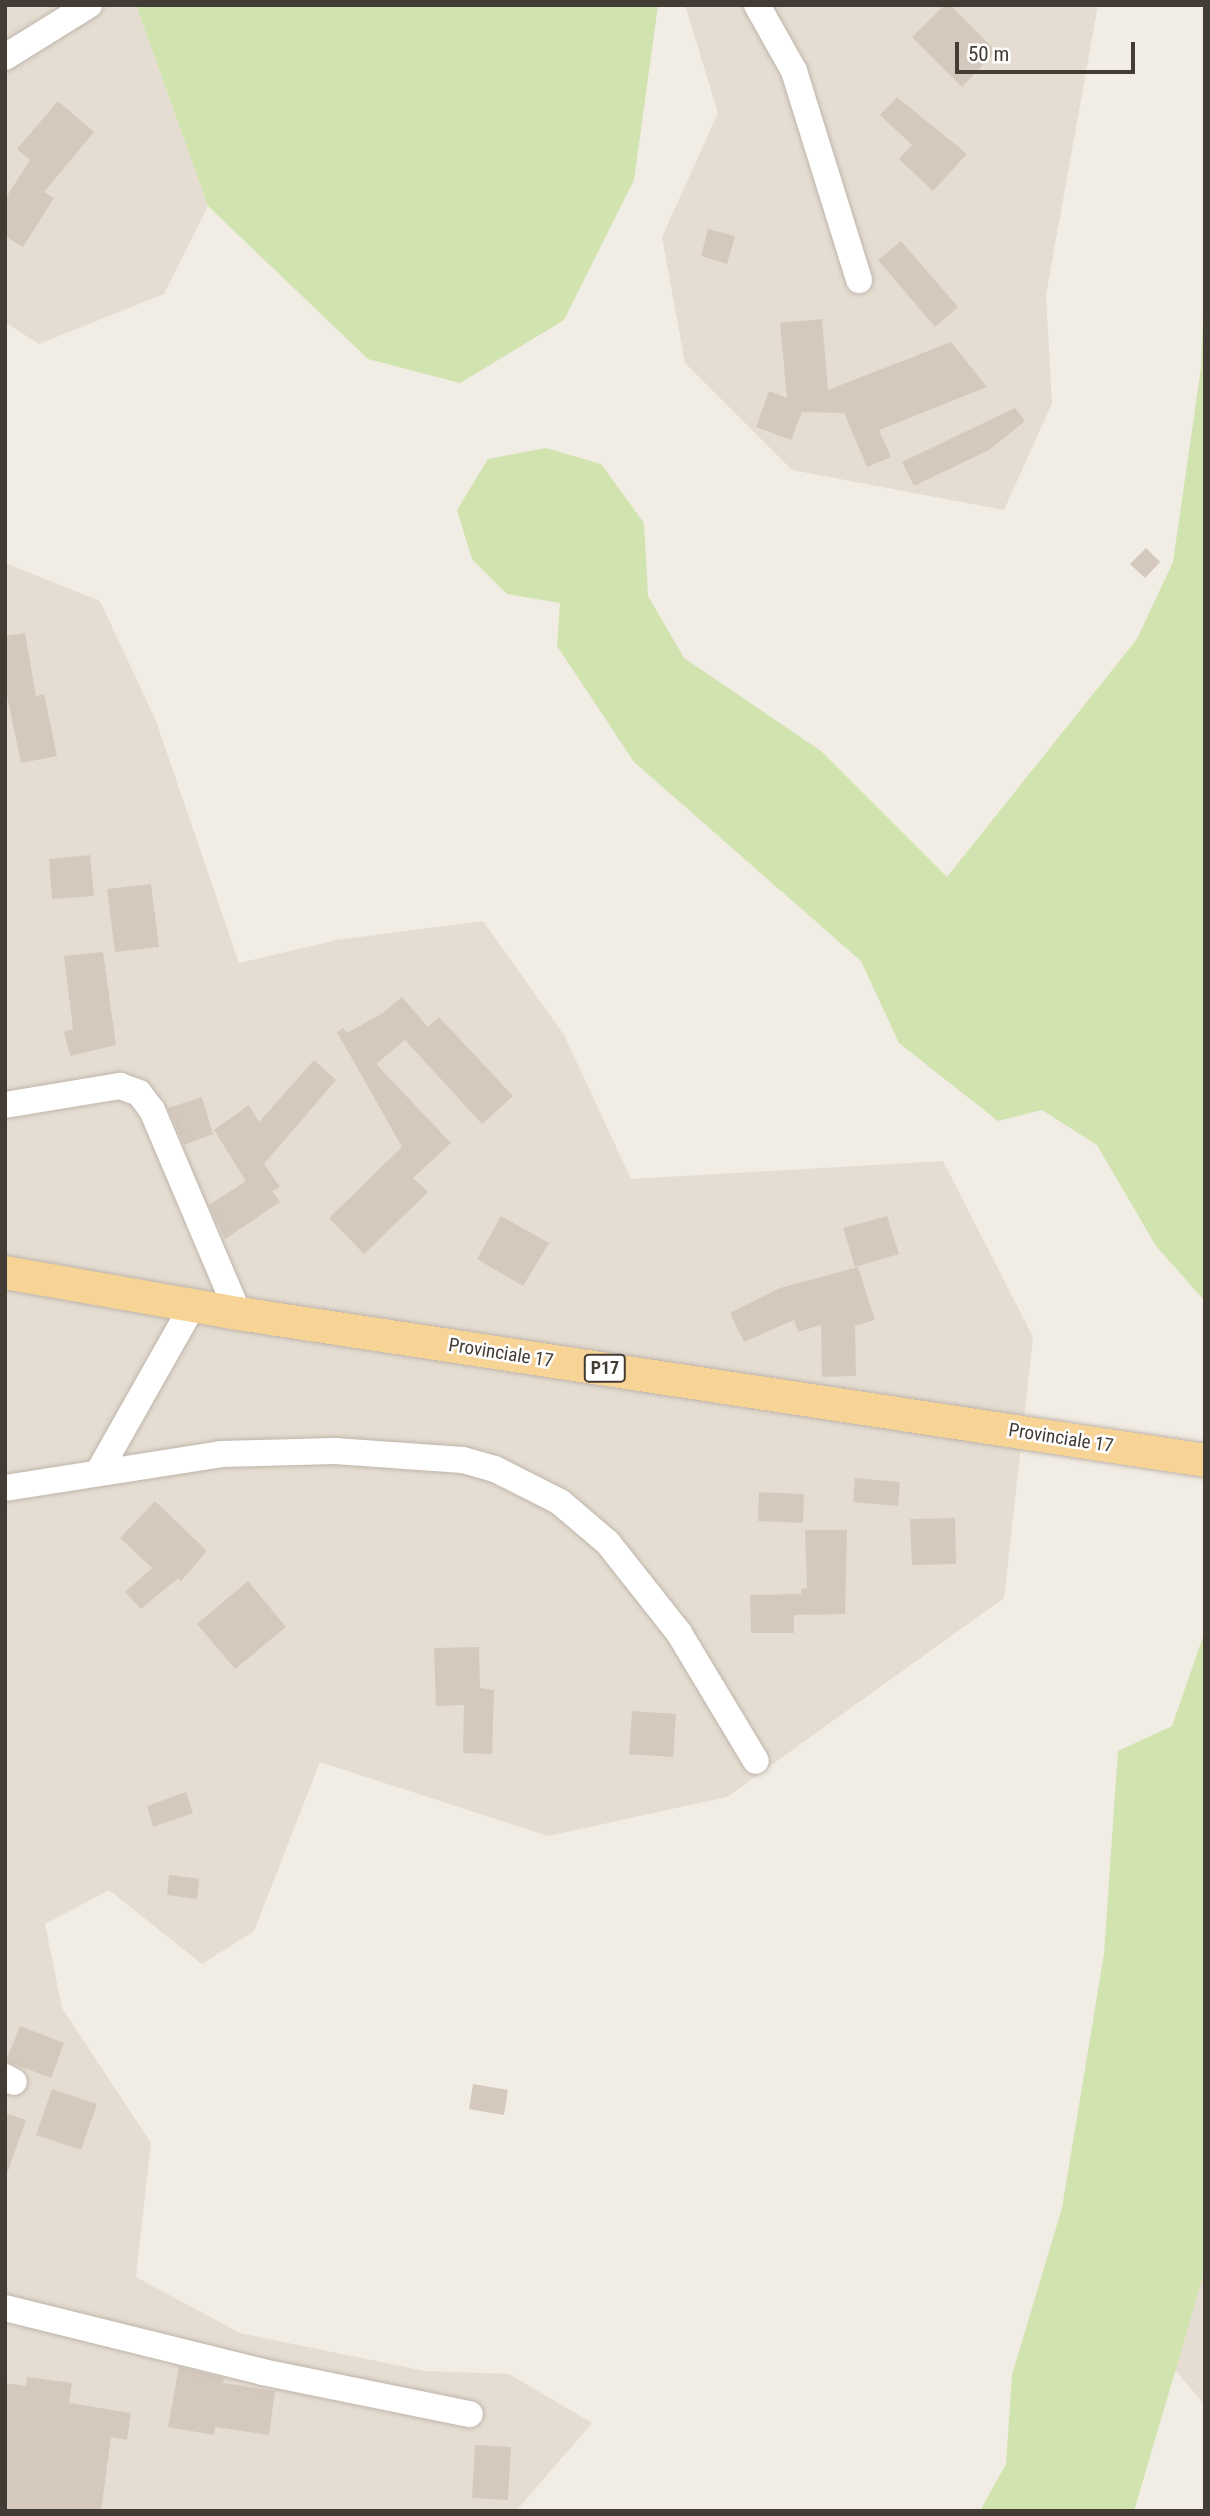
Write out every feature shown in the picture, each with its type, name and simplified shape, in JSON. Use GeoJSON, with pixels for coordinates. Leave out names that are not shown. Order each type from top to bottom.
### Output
{"type":"FeatureCollection","features":[{"type":"Feature","properties":{"kind":"main road","name":"Provinciale 17"},"geometry":{"type":"LineString","coordinates":[[5,1272],[238,1313],[1205,1460]]}},
{"type":"Feature","properties":{"kind":"street"},"geometry":{"type":"LineString","coordinates":[[5,57],[89,5]]}},
{"type":"Feature","properties":{"kind":"street"},"geometry":{"type":"LineString","coordinates":[[757,5],[794,71],[859,280]]}},
{"type":"Feature","properties":{"kind":"street"},"geometry":{"type":"LineString","coordinates":[[5,1105],[120,1086],[139,1093],[152,1110],[238,1313]]}},
{"type":"Feature","properties":{"kind":"street"},"geometry":{"type":"LineString","coordinates":[[99,1471],[193,1305]]}},
{"type":"Feature","properties":{"kind":"street"},"geometry":{"type":"LineString","coordinates":[[5,1488],[99,1471],[222,1454],[335,1451],[463,1460],[528,1482],[608,1542],[640,1579],[679,1633],[756,1761]]}},
{"type":"Feature","properties":{"kind":"street"},"geometry":{"type":"LineString","coordinates":[[5,2308],[277,2375],[470,2414]]}},
{"type":"Feature","properties":{"kind":"shaded area"},"geometry":{"type":"Polygon","coordinates":[[[5,5],[136,5],[208,206],[164,294],[39,344],[5,322],[5,5]]]}},
{"type":"Feature","properties":{"kind":"shaded area"},"geometry":{"type":"Polygon","coordinates":[[[685,5],[1098,5],[1046,295],[1052,403],[1004,510],[792,470],[685,363],[662,237],[718,113],[685,5]]]}},
{"type":"Feature","properties":{"kind":"shaded area"},"geometry":{"type":"Polygon","coordinates":[[[5,563],[100,601],[156,721],[239,963],[337,940],[483,921],[564,1035],[631,1179],[943,1161],[1033,1337],[1004,1598],[727,1797],[548,1836],[320,1762],[254,1931],[202,1964],[109,1890],[45,1924],[62,2008],[151,2143],[136,2277],[240,2333],[425,2371],[509,2374],[592,2423],[516,2511],[5,2511],[5,563]]]}},
{"type":"Feature","properties":{"kind":"shaded area"},"geometry":{"type":"Polygon","coordinates":[[[1205,2270],[1205,2405],[1175,2370],[1205,2270]]]}},
{"type":"Feature","properties":{"kind":"green space"},"geometry":{"type":"Polygon","coordinates":[[[136,5],[658,5],[634,180],[564,320],[460,383],[368,359],[208,206],[136,5]]]}},
{"type":"Feature","properties":{"kind":"green space"},"geometry":{"type":"Polygon","coordinates":[[[1205,259],[1205,1301],[1156,1246],[1097,1145],[1042,1110],[998,1121],[899,1043],[861,961],[634,762],[557,646],[560,603],[507,594],[472,559],[457,510],[488,459],[546,448],[601,464],[644,523],[648,596],[684,658],[821,751],[947,877],[1137,639],[1173,562],[1201,368],[1205,259]]]}},
{"type":"Feature","properties":{"kind":"green space"},"geometry":{"type":"Polygon","coordinates":[[[1205,1631],[1205,2270],[1134,2511],[980,2511],[1006,2464],[1012,2375],[1062,2208],[1104,1954],[1118,1751],[1172,1726],[1205,1631]]]}},
{"type":"Feature","properties":{"kind":"building"},"geometry":{"type":"Polygon","coordinates":[[[945,5],[950,5],[996,51],[962,87],[912,37],[945,5]]]}},
{"type":"Feature","properties":{"kind":"building"},"geometry":{"type":"Polygon","coordinates":[[[897,97],[967,154],[933,191],[899,159],[912,145],[880,115],[897,97]]]}},
{"type":"Feature","properties":{"kind":"building"},"geometry":{"type":"Polygon","coordinates":[[[58,101],[94,132],[44,192],[54,198],[23,247],[5,236],[5,199],[30,160],[17,149],[58,101]]]}},
{"type":"Feature","properties":{"kind":"building"},"geometry":{"type":"Polygon","coordinates":[[[708,229],[735,236],[727,264],[701,256],[708,229]]]}},
{"type":"Feature","properties":{"kind":"building"},"geometry":{"type":"Polygon","coordinates":[[[901,241],[958,307],[935,327],[878,260],[901,241]]]}},
{"type":"Feature","properties":{"kind":"building"},"geometry":{"type":"Polygon","coordinates":[[[822,319],[828,390],[951,342],[987,387],[879,430],[891,457],[867,467],[844,413],[802,412],[791,440],[756,427],[769,391],[787,398],[780,323],[822,319]]]}},
{"type":"Feature","properties":{"kind":"building"},"geometry":{"type":"Polygon","coordinates":[[[1015,408],[1025,421],[989,450],[914,486],[902,462],[1015,408]]]}},
{"type":"Feature","properties":{"kind":"building"},"geometry":{"type":"Polygon","coordinates":[[[1146,548],[1160,562],[1145,578],[1130,564],[1146,548]]]}},
{"type":"Feature","properties":{"kind":"building"},"geometry":{"type":"Polygon","coordinates":[[[25,633],[36,696],[44,694],[57,756],[21,763],[5,686],[5,636],[25,633]]]}},
{"type":"Feature","properties":{"kind":"building"},"geometry":{"type":"Polygon","coordinates":[[[90,855],[94,896],[52,899],[49,859],[90,855]]]}},
{"type":"Feature","properties":{"kind":"building"},"geometry":{"type":"Polygon","coordinates":[[[151,884],[159,947],[115,952],[107,889],[151,884]]]}},
{"type":"Feature","properties":{"kind":"building"},"geometry":{"type":"Polygon","coordinates":[[[103,952],[116,1045],[70,1056],[64,1032],[73,1029],[64,956],[103,952]]]}},
{"type":"Feature","properties":{"kind":"building"},"geometry":{"type":"Polygon","coordinates":[[[402,997],[428,1027],[439,1017],[513,1096],[482,1124],[405,1040],[376,1064],[451,1143],[413,1178],[428,1192],[364,1254],[329,1218],[402,1147],[337,1032],[343,1028],[347,1033],[383,1013],[402,997]]]}},
{"type":"Feature","properties":{"kind":"building"},"geometry":{"type":"Polygon","coordinates":[[[314,1060],[336,1080],[264,1164],[280,1187],[272,1191],[280,1202],[225,1239],[209,1205],[246,1181],[214,1130],[249,1105],[259,1122],[314,1060]]]}},
{"type":"Feature","properties":{"kind":"building"},"geometry":{"type":"Polygon","coordinates":[[[202,1097],[213,1134],[184,1145],[168,1108],[202,1097]]]}},
{"type":"Feature","properties":{"kind":"building"},"geometry":{"type":"Polygon","coordinates":[[[501,1216],[549,1243],[523,1286],[477,1259],[501,1216]]]}},
{"type":"Feature","properties":{"kind":"building"},"geometry":{"type":"Polygon","coordinates":[[[887,1216],[899,1254],[855,1267],[843,1228],[887,1216]]]}},
{"type":"Feature","properties":{"kind":"building"},"geometry":{"type":"Polygon","coordinates":[[[858,1267],[875,1320],[855,1326],[856,1376],[822,1377],[821,1325],[798,1332],[794,1320],[744,1342],[730,1313],[780,1288],[858,1267]]]}},
{"type":"Feature","properties":{"kind":"building"},"geometry":{"type":"Polygon","coordinates":[[[855,1478],[900,1482],[898,1506],[853,1502],[855,1478]]]}},
{"type":"Feature","properties":{"kind":"building"},"geometry":{"type":"Polygon","coordinates":[[[759,1492],[804,1494],[803,1523],[758,1521],[759,1492]]]}},
{"type":"Feature","properties":{"kind":"building"},"geometry":{"type":"Polygon","coordinates":[[[155,1501],[207,1551],[181,1581],[178,1578],[141,1609],[125,1592],[152,1568],[120,1538],[155,1501]]]}},
{"type":"Feature","properties":{"kind":"building"},"geometry":{"type":"Polygon","coordinates":[[[955,1518],[956,1564],[912,1565],[910,1519],[955,1518]]]}},
{"type":"Feature","properties":{"kind":"building"},"geometry":{"type":"Polygon","coordinates":[[[805,1530],[847,1530],[845,1614],[794,1615],[794,1633],[751,1633],[750,1595],[801,1594],[801,1589],[807,1588],[805,1530]]]}},
{"type":"Feature","properties":{"kind":"building"},"geometry":{"type":"Polygon","coordinates":[[[248,1581],[286,1627],[235,1669],[197,1624],[248,1581]]]}},
{"type":"Feature","properties":{"kind":"building"},"geometry":{"type":"Polygon","coordinates":[[[479,1647],[480,1688],[494,1690],[492,1754],[463,1753],[464,1705],[436,1706],[434,1648],[479,1647]]]}},
{"type":"Feature","properties":{"kind":"building"},"geometry":{"type":"Polygon","coordinates":[[[632,1711],[676,1714],[673,1757],[629,1754],[632,1711]]]}},
{"type":"Feature","properties":{"kind":"building"},"geometry":{"type":"Polygon","coordinates":[[[186,1792],[193,1813],[153,1827],[147,1806],[186,1792]]]}},
{"type":"Feature","properties":{"kind":"building"},"geometry":{"type":"Polygon","coordinates":[[[169,1875],[199,1879],[197,1899],[167,1895],[169,1875]]]}},
{"type":"Feature","properties":{"kind":"building"},"geometry":{"type":"Polygon","coordinates":[[[20,2026],[64,2043],[51,2078],[6,2061],[20,2026]]]}},
{"type":"Feature","properties":{"kind":"building"},"geometry":{"type":"Polygon","coordinates":[[[473,2084],[508,2090],[504,2115],[469,2109],[473,2084]]]}},
{"type":"Feature","properties":{"kind":"building"},"geometry":{"type":"Polygon","coordinates":[[[52,2089],[97,2104],[81,2150],[36,2135],[52,2089]]]}},
{"type":"Feature","properties":{"kind":"building"},"geometry":{"type":"Polygon","coordinates":[[[5,2113],[26,2120],[8,2171],[5,2171],[5,2113]]]}},
{"type":"Feature","properties":{"kind":"building"},"geometry":{"type":"Polygon","coordinates":[[[179,2367],[224,2378],[223,2383],[275,2391],[269,2435],[215,2427],[214,2435],[168,2427],[179,2367]]]}},
{"type":"Feature","properties":{"kind":"building"},"geometry":{"type":"Polygon","coordinates":[[[27,2377],[72,2383],[69,2403],[131,2413],[127,2440],[111,2437],[101,2511],[5,2511],[5,2383],[26,2386],[27,2377]]]}},
{"type":"Feature","properties":{"kind":"building"},"geometry":{"type":"Polygon","coordinates":[[[475,2445],[511,2447],[508,2500],[472,2498],[475,2445]]]}}]}
